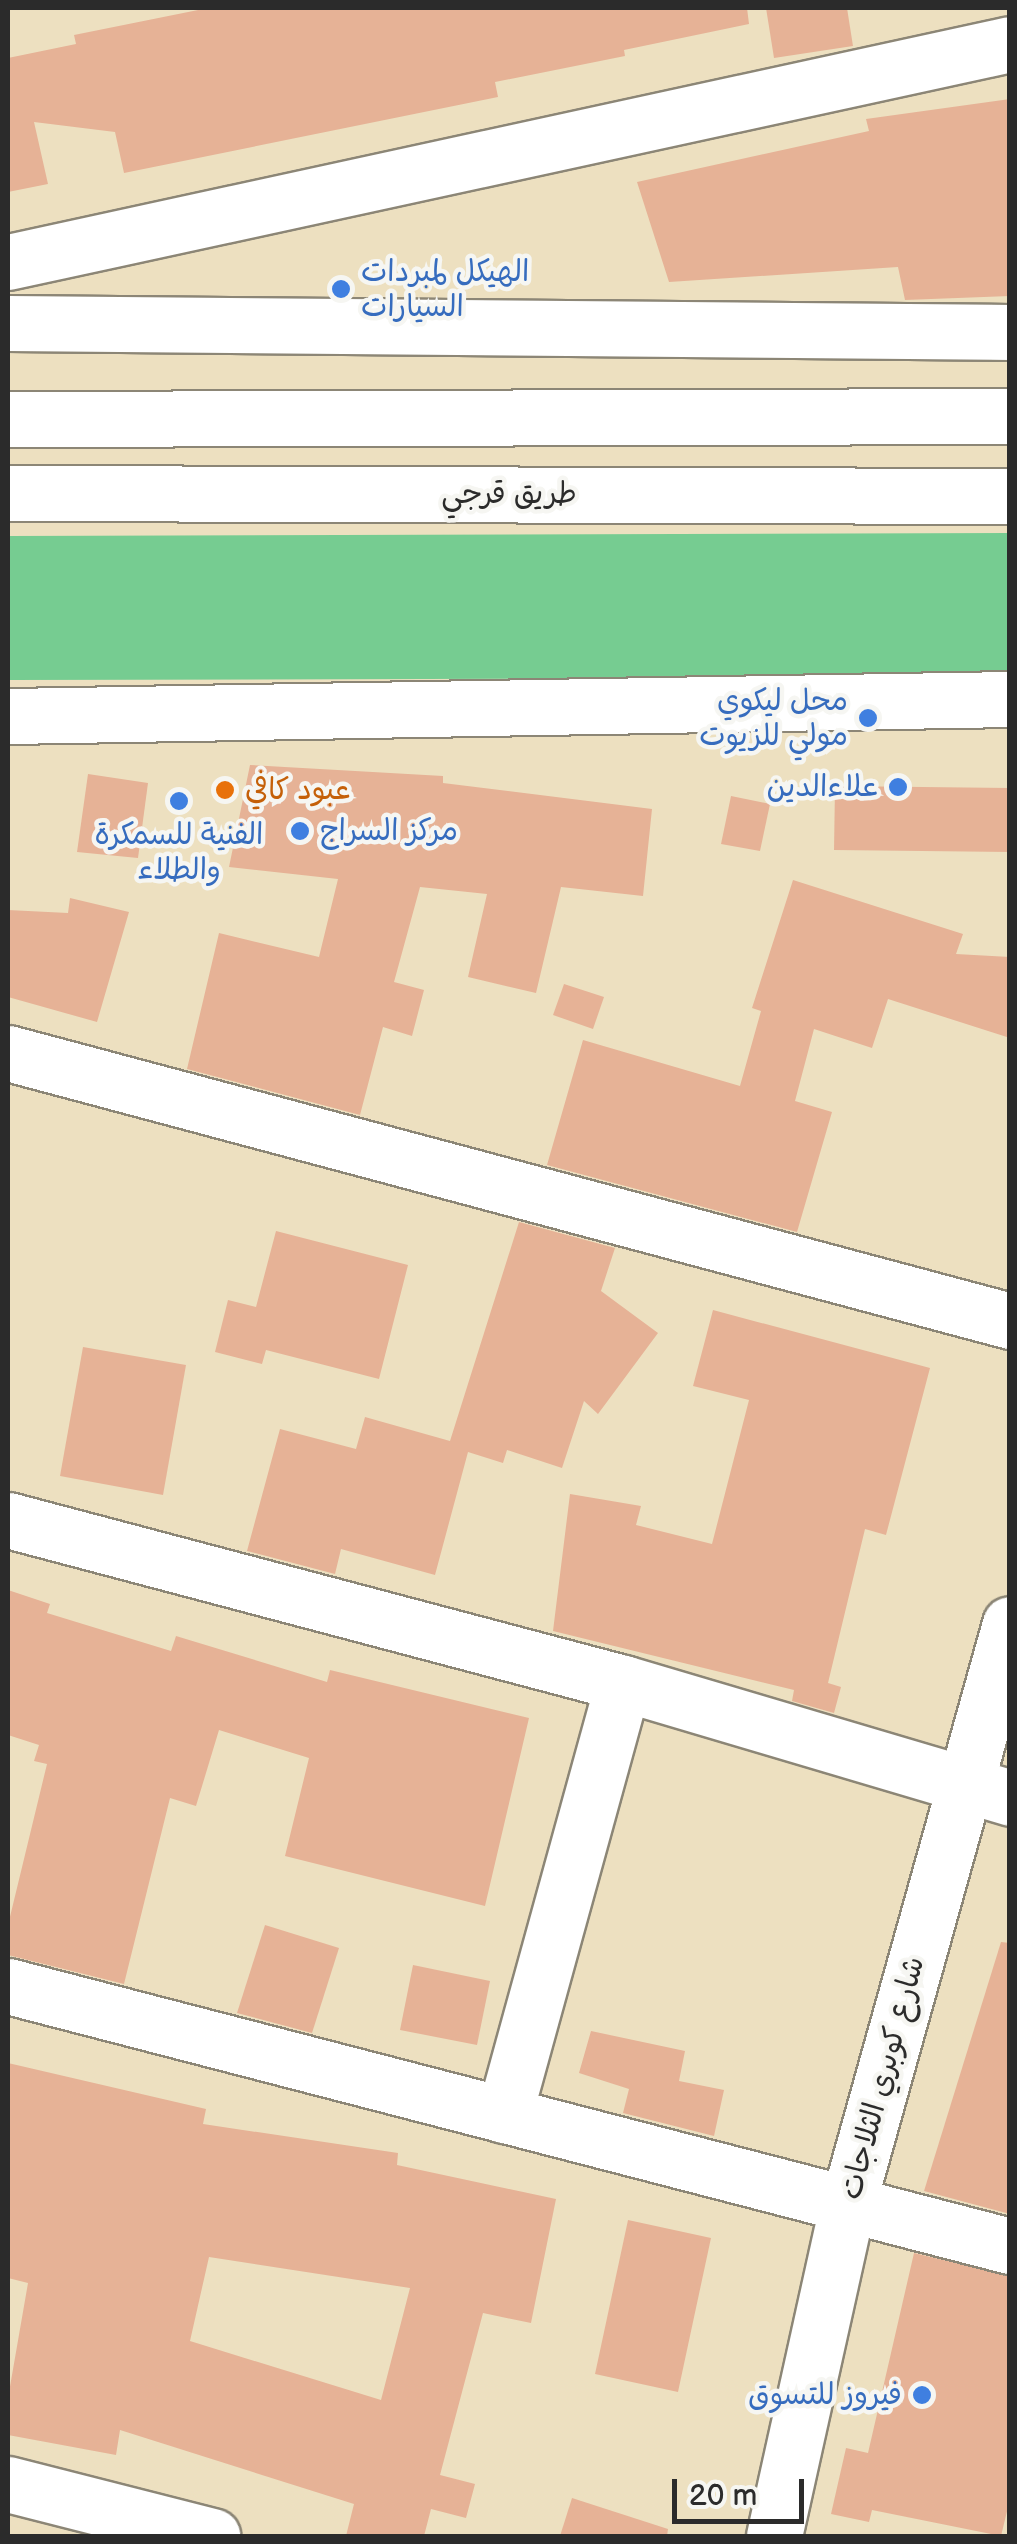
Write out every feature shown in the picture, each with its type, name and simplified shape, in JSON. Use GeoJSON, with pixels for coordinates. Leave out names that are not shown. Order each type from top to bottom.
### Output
{"type":"FeatureCollection","features":[{"type":"Feature","properties":{"kind":"main road"},"geometry":{"type":"LineString","coordinates":[[8,262],[1010,44]]}},
{"type":"Feature","properties":{"kind":"main road"},"geometry":{"type":"LineString","coordinates":[[8,323],[1010,332]]}},
{"type":"Feature","properties":{"kind":"main road"},"geometry":{"type":"LineString","coordinates":[[8,419],[1010,416]]}},
{"type":"Feature","properties":{"kind":"main road"},"geometry":{"type":"LineString","coordinates":[[317,418],[318,494]]}},
{"type":"Feature","properties":{"kind":"main road","name":"طريق قرجي"},"geometry":{"type":"LineString","coordinates":[[8,492],[1010,496]]}},
{"type":"Feature","properties":{"kind":"main road"},"geometry":{"type":"LineString","coordinates":[[8,716],[1010,699]]}},
{"type":"Feature","properties":{"kind":"main road"},"geometry":{"type":"LineString","coordinates":[[8,1054],[1010,1321]]}},
{"type":"Feature","properties":{"kind":"main road"},"geometry":{"type":"LineString","coordinates":[[8,1520],[622,1683],[986,1792]]}},
{"type":"Feature","properties":{"kind":"main road","name":"شارع كوبري الثلاجات"},"geometry":{"type":"LineString","coordinates":[[785,2534],[848,2203],[986,1792],[1010,1624]]}},
{"type":"Feature","properties":{"kind":"main road"},"geometry":{"type":"LineString","coordinates":[[504,2116],[622,1683]]}},
{"type":"Feature","properties":{"kind":"main road"},"geometry":{"type":"LineString","coordinates":[[8,1986],[1010,2246]]}},
{"type":"Feature","properties":{"kind":"main road"},"geometry":{"type":"LineString","coordinates":[[8,2484],[212,2536]]}},
{"type":"Feature","properties":{"kind":"green space"},"geometry":{"type":"Polygon","coordinates":[[[1009,533],[1009,672],[812,678],[8,680],[8,536],[1009,533]]]}},
{"type":"Feature","properties":{"kind":"building"},"geometry":{"type":"Polygon","coordinates":[[[208,8],[747,8],[749,24],[624,50],[625,56],[495,82],[498,97],[124,173],[115,132],[34,122],[48,184],[8,192],[8,58],[76,44],[74,35],[208,8]]]}},
{"type":"Feature","properties":{"kind":"building"},"geometry":{"type":"Polygon","coordinates":[[[766,8],[847,8],[853,46],[774,58],[766,8]]]}},
{"type":"Feature","properties":{"kind":"building"},"geometry":{"type":"Polygon","coordinates":[[[1010,99],[1010,296],[905,300],[898,267],[669,282],[637,182],[869,131],[866,119],[1010,99]]]}},
{"type":"Feature","properties":{"kind":"building"},"geometry":{"type":"Polygon","coordinates":[[[250,765],[443,776],[443,783],[652,809],[643,896],[561,887],[536,993],[468,977],[487,894],[420,887],[394,982],[424,990],[412,1036],[383,1027],[360,1115],[187,1069],[219,933],[319,957],[338,879],[229,867],[250,765]]]}},
{"type":"Feature","properties":{"kind":"building"},"geometry":{"type":"Polygon","coordinates":[[[88,774],[148,783],[138,858],[77,852],[88,774]]]}},
{"type":"Feature","properties":{"kind":"building"},"geometry":{"type":"Polygon","coordinates":[[[835,786],[1010,788],[1010,852],[834,850],[835,786]]]}},
{"type":"Feature","properties":{"kind":"building"},"geometry":{"type":"Polygon","coordinates":[[[731,796],[770,804],[760,851],[721,844],[731,796]]]}},
{"type":"Feature","properties":{"kind":"building"},"geometry":{"type":"Polygon","coordinates":[[[793,880],[963,934],[956,954],[1010,957],[1010,1038],[888,999],[872,1048],[814,1029],[795,1101],[832,1112],[797,1232],[547,1165],[583,1040],[740,1086],[761,1011],[752,1008],[793,880]]]}},
{"type":"Feature","properties":{"kind":"building"},"geometry":{"type":"Polygon","coordinates":[[[70,898],[129,912],[97,1022],[8,997],[8,910],[68,913],[70,898]]]}},
{"type":"Feature","properties":{"kind":"building"},"geometry":{"type":"Polygon","coordinates":[[[564,984],[604,997],[593,1029],[553,1015],[564,984]]]}},
{"type":"Feature","properties":{"kind":"building"},"geometry":{"type":"Polygon","coordinates":[[[519,1222],[615,1248],[601,1291],[658,1333],[598,1414],[584,1401],[562,1468],[507,1450],[503,1463],[468,1452],[435,1575],[341,1549],[335,1574],[247,1551],[280,1429],[356,1449],[365,1417],[450,1441],[519,1222]]]}},
{"type":"Feature","properties":{"kind":"building"},"geometry":{"type":"Polygon","coordinates":[[[276,1231],[408,1265],[379,1379],[266,1350],[262,1364],[215,1352],[228,1300],[256,1307],[276,1231]]]}},
{"type":"Feature","properties":{"kind":"building"},"geometry":{"type":"Polygon","coordinates":[[[713,1310],[930,1368],[886,1535],[865,1529],[828,1683],[841,1687],[834,1713],[792,1701],[794,1690],[553,1631],[570,1494],[641,1506],[636,1525],[712,1544],[749,1400],[693,1386],[713,1310]]]}},
{"type":"Feature","properties":{"kind":"building"},"geometry":{"type":"Polygon","coordinates":[[[83,1347],[186,1365],[163,1495],[60,1476],[83,1347]]]}},
{"type":"Feature","properties":{"kind":"building"},"geometry":{"type":"Polygon","coordinates":[[[8,1590],[50,1604],[47,1613],[171,1651],[176,1636],[327,1682],[330,1670],[529,1718],[485,1906],[285,1856],[309,1758],[219,1730],[196,1806],[170,1798],[124,1984],[8,1955],[8,1925],[47,1764],[34,1761],[39,1745],[8,1735],[8,1590]]]}},
{"type":"Feature","properties":{"kind":"building"},"geometry":{"type":"Polygon","coordinates":[[[265,1925],[339,1948],[312,2033],[237,2013],[265,1925]]]}},
{"type":"Feature","properties":{"kind":"building"},"geometry":{"type":"Polygon","coordinates":[[[1001,1942],[1010,1943],[1010,2214],[924,2191],[1001,1942]]]}},
{"type":"Feature","properties":{"kind":"building"},"geometry":{"type":"Polygon","coordinates":[[[413,1965],[490,1981],[477,2045],[400,2030],[413,1965]]]}},
{"type":"Feature","properties":{"kind":"building"},"geometry":{"type":"Polygon","coordinates":[[[591,2031],[685,2051],[679,2081],[724,2090],[714,2136],[623,2113],[629,2089],[579,2073],[591,2031]]]}},
{"type":"Feature","properties":{"kind":"building"},"geometry":{"type":"Polygon","coordinates":[[[8,2063],[206,2109],[203,2124],[398,2153],[397,2165],[556,2199],[531,2323],[483,2313],[440,2475],[475,2484],[466,2518],[431,2509],[424,2536],[346,2536],[354,2504],[120,2430],[116,2455],[8,2435],[8,2398],[28,2283],[8,2278],[8,2063]],[[209,2257],[190,2341],[381,2400],[410,2288],[209,2257]]]}},
{"type":"Feature","properties":{"kind":"building"},"geometry":{"type":"Polygon","coordinates":[[[628,2220],[711,2238],[678,2392],[595,2374],[628,2220]]]}},
{"type":"Feature","properties":{"kind":"building"},"geometry":{"type":"Polygon","coordinates":[[[914,2253],[1010,2276],[1010,2499],[1001,2536],[872,2510],[869,2522],[831,2514],[846,2448],[868,2453],[914,2253]]]}},
{"type":"Feature","properties":{"kind":"building"},"geometry":{"type":"Polygon","coordinates":[[[572,2498],[668,2529],[667,2536],[560,2536],[572,2498]]]}},
{"type":"Feature","properties":{"kind":"place","name":"الهيكل لمبردات السيارات"},"geometry":{"type":"Point","coordinates":[341,289]}},
{"type":"Feature","properties":{"kind":"place","name":"محل ليكوي مولي للزيوت"},"geometry":{"type":"Point","coordinates":[868,718]}},
{"type":"Feature","properties":{"kind":"place","name":"علاءالدين"},"geometry":{"type":"Point","coordinates":[898,787]}},
{"type":"Feature","properties":{"kind":"place","name":"عبود كافي"},"geometry":{"type":"Point","coordinates":[225,790]}},
{"type":"Feature","properties":{"kind":"place","name":"الفنية للسمكرة والطلاء"},"geometry":{"type":"Point","coordinates":[179,801]}},
{"type":"Feature","properties":{"kind":"place","name":"مركز السراج"},"geometry":{"type":"Point","coordinates":[300,831]}},
{"type":"Feature","properties":{"kind":"place","name":"فيروز للتسوق"},"geometry":{"type":"Point","coordinates":[922,2395]}}]}
